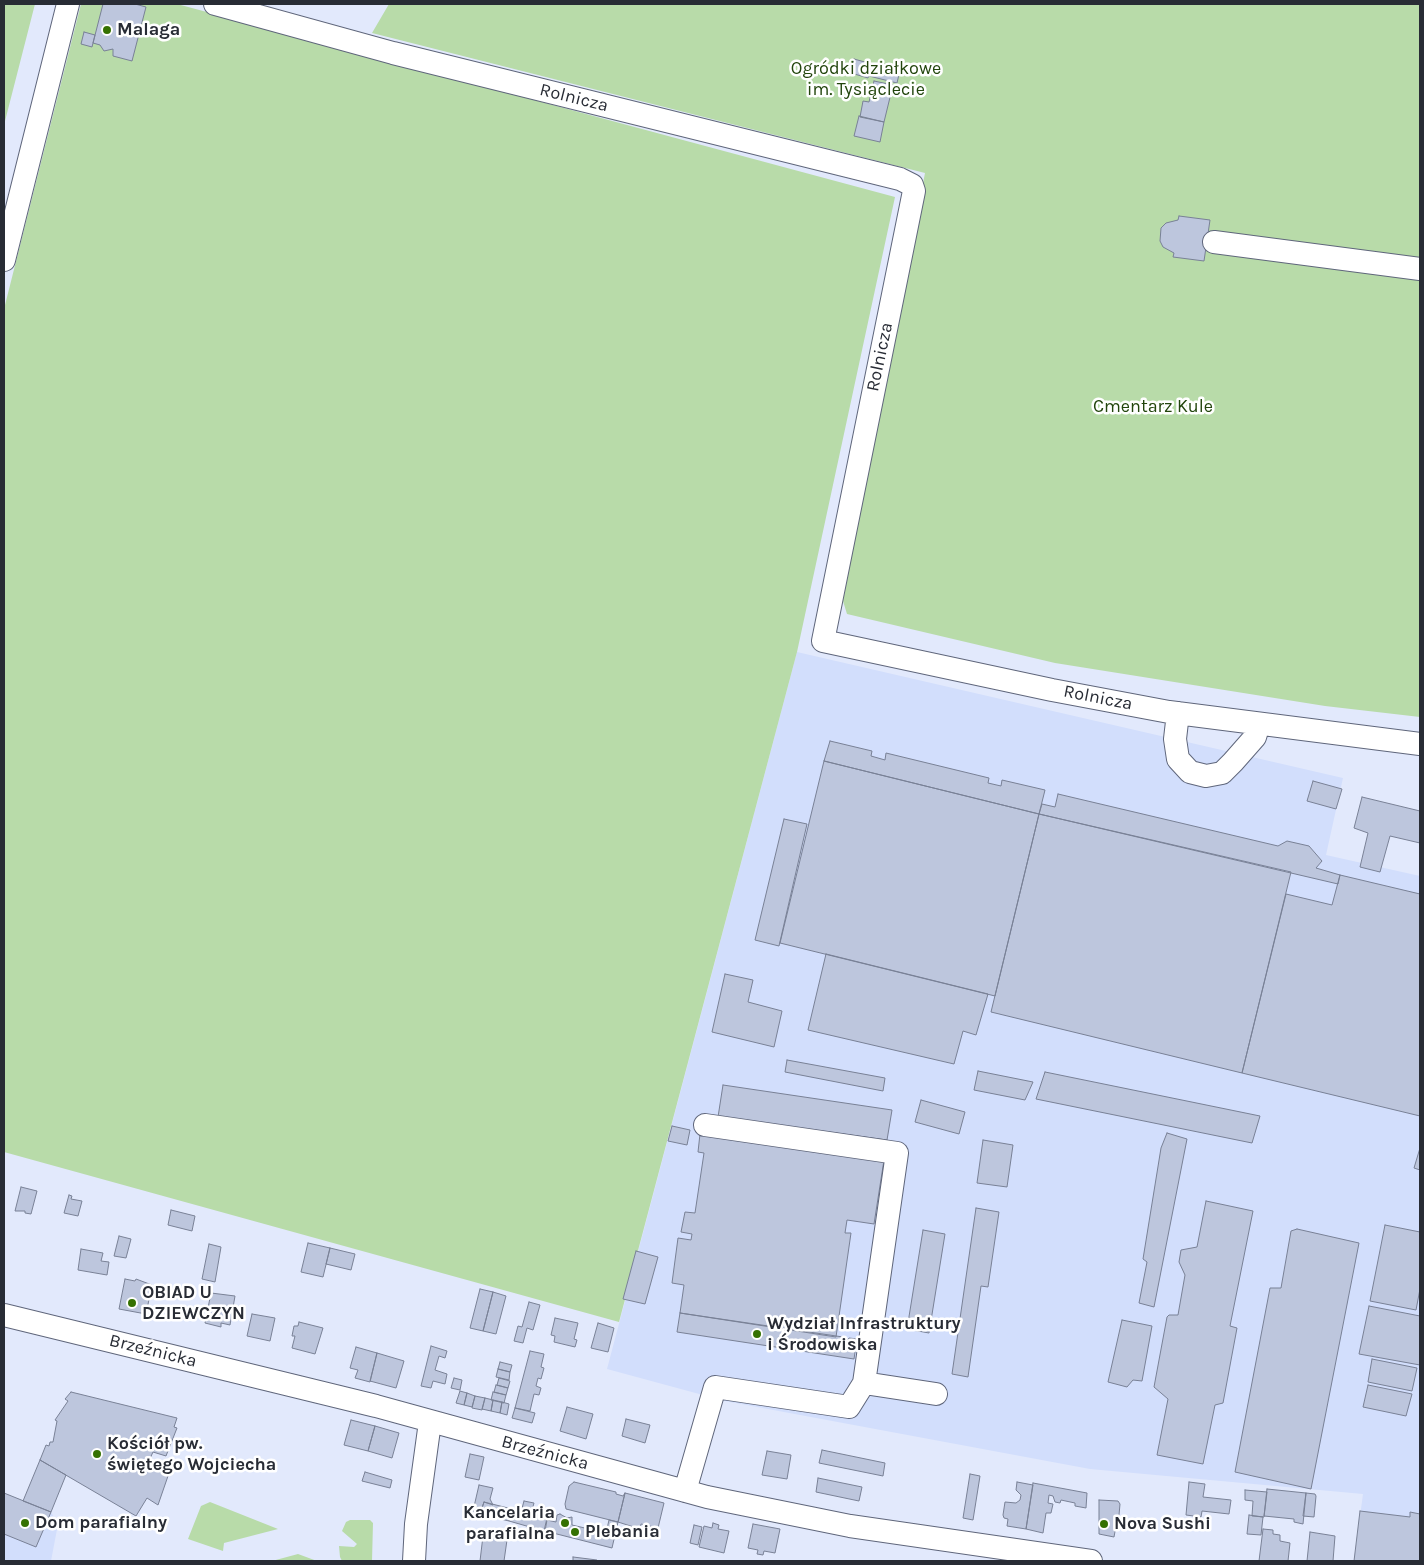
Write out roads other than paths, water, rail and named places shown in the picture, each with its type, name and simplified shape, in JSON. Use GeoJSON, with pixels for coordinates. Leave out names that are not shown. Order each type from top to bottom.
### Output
{"type":"FeatureCollection","features":[{"type":"Feature","properties":{"kind":"street"},"geometry":{"type":"LineString","coordinates":[[4,260],[68,4]]}},
{"type":"Feature","properties":{"kind":"street","name":"Rolnicza"},"geometry":{"type":"LineString","coordinates":[[215,4],[394,53],[900,179],[912,185],[913,197],[823,641],[1052,690],[1178,713],[1420,744]]}},
{"type":"Feature","properties":{"kind":"street"},"geometry":{"type":"LineString","coordinates":[[1214,242],[1420,269]]}},
{"type":"Feature","properties":{"kind":"street"},"geometry":{"type":"LineString","coordinates":[[1178,713],[1175,739],[1178,759],[1190,772],[1206,776],[1222,773],[1255,738],[1259,724]]}},
{"type":"Feature","properties":{"kind":"street"},"geometry":{"type":"LineString","coordinates":[[686,1491],[715,1387],[849,1407],[864,1383],[896,1153],[704,1125]]}},
{"type":"Feature","properties":{"kind":"street","name":"Brzeźnicka"},"geometry":{"type":"LineString","coordinates":[[4,1315],[376,1406],[686,1491],[850,1526],[1091,1561]]}},
{"type":"Feature","properties":{"kind":"street"},"geometry":{"type":"LineString","coordinates":[[864,1383],[936,1394]]}},
{"type":"Feature","properties":{"kind":"street"},"geometry":{"type":"LineString","coordinates":[[414,1561],[416,1524],[430,1422]]}},
{"type":"Feature","properties":{"kind":"place","name":"Malaga"},"geometry":{"type":"Point","coordinates":[107,30]}},
{"type":"Feature","properties":{"kind":"place","name":"OBIAD U DZIEWCZYN"},"geometry":{"type":"Point","coordinates":[132,1303]}},
{"type":"Feature","properties":{"kind":"place","name":"Wydział Infrastruktury i Środowiska"},"geometry":{"type":"Point","coordinates":[757,1334]}},
{"type":"Feature","properties":{"kind":"place","name":"Kościół pw. świętego Wojciecha"},"geometry":{"type":"Point","coordinates":[97,1454]}},
{"type":"Feature","properties":{"kind":"place","name":"Dom parafialny"},"geometry":{"type":"Point","coordinates":[25,1523]}},
{"type":"Feature","properties":{"kind":"place","name":"Kancelaria parafialna"},"geometry":{"type":"Point","coordinates":[565,1523]}},
{"type":"Feature","properties":{"kind":"place","name":"Nova Sushi"},"geometry":{"type":"Point","coordinates":[1104,1524]}},
{"type":"Feature","properties":{"kind":"place","name":"Plebania"},"geometry":{"type":"Point","coordinates":[575,1532]}},
{"type":"Feature","properties":{"kind":"park label","name":"Ogródki działkowe im. Tysiąclecie"},"geometry":{"type":"Point","coordinates":[866,79]}},
{"type":"Feature","properties":{"kind":"park label","name":"Cmentarz Kule"},"geometry":{"type":"Point","coordinates":[1153,407]}}]}
